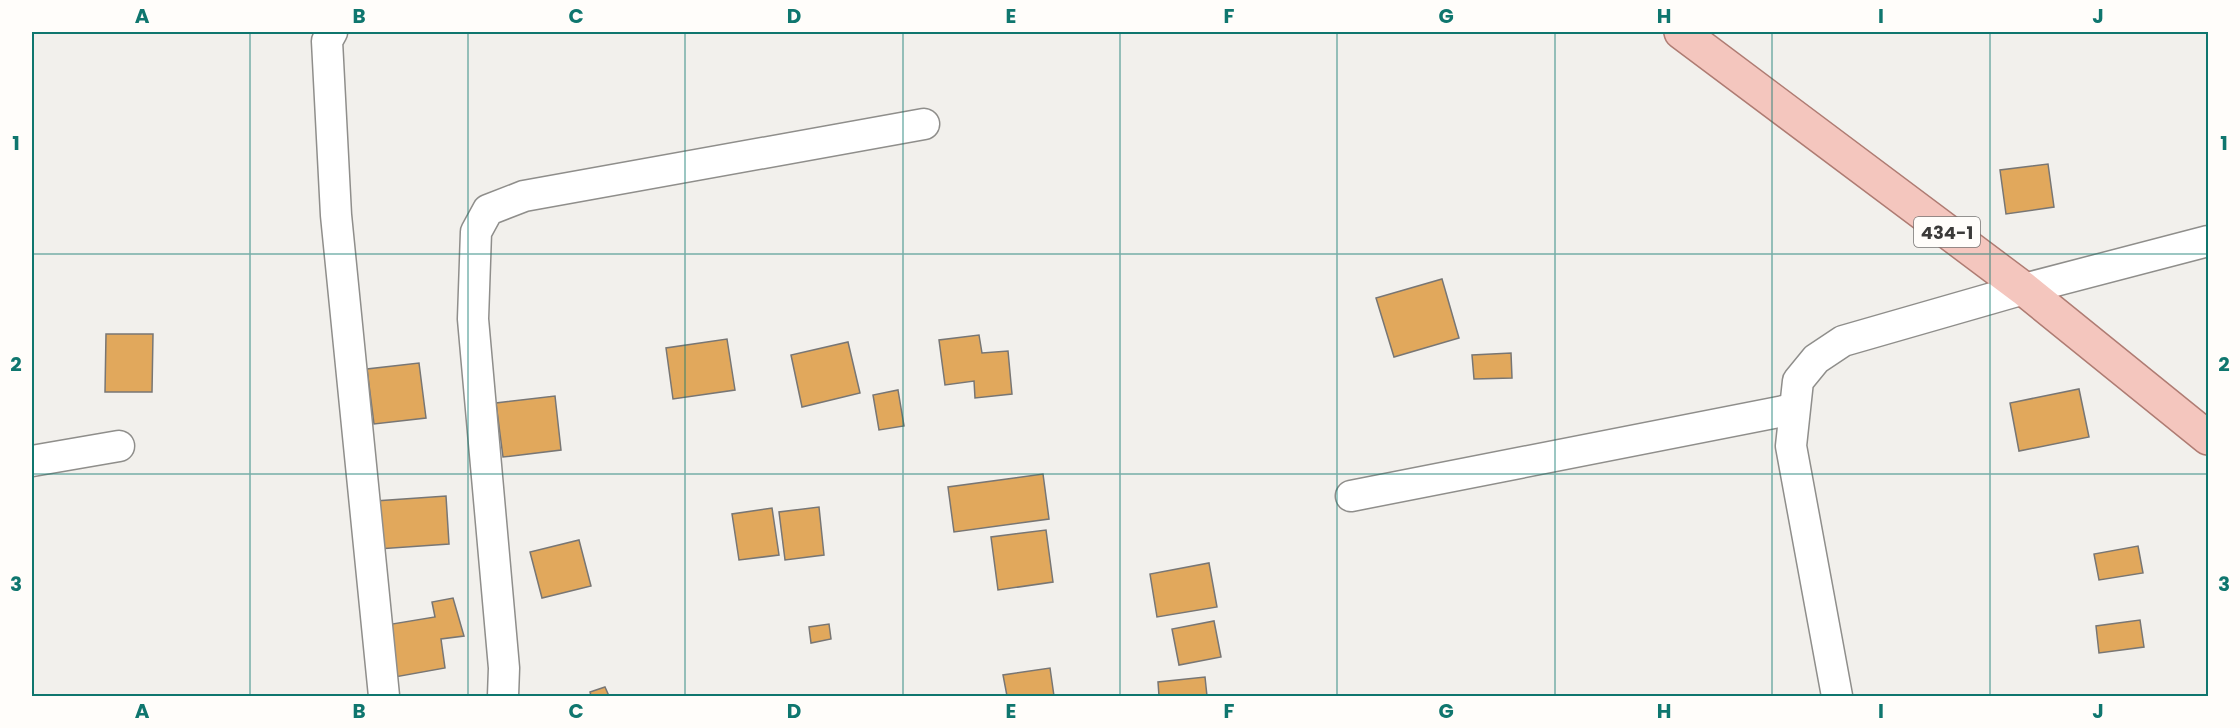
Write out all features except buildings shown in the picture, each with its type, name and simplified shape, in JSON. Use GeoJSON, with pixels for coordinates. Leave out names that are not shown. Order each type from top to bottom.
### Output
{"type":"FeatureCollection","features":[{"type":"Feature","properties":{"kind":"main road","name":"434-1"},"geometry":{"type":"LineString","coordinates":[[1681,32],[2024,289],[2208,438]]}},
{"type":"Feature","properties":{"kind":"street"},"geometry":{"type":"LineString","coordinates":[[332,32],[327,40],[336,215],[384,696]]}},
{"type":"Feature","properties":{"kind":"street"},"geometry":{"type":"LineString","coordinates":[[503,696],[504,668],[473,319],[476,232],[488,210],[524,196],[924,124]]}},
{"type":"Feature","properties":{"kind":"street"},"geometry":{"type":"LineString","coordinates":[[1837,696],[1791,446],[1798,381],[1816,359],[1843,341],[2024,289],[2208,241]]}},
{"type":"Feature","properties":{"kind":"street"},"geometry":{"type":"LineString","coordinates":[[1351,496],[1794,409]]}},
{"type":"Feature","properties":{"kind":"street"},"geometry":{"type":"LineString","coordinates":[[32,461],[118,446]]}}]}
